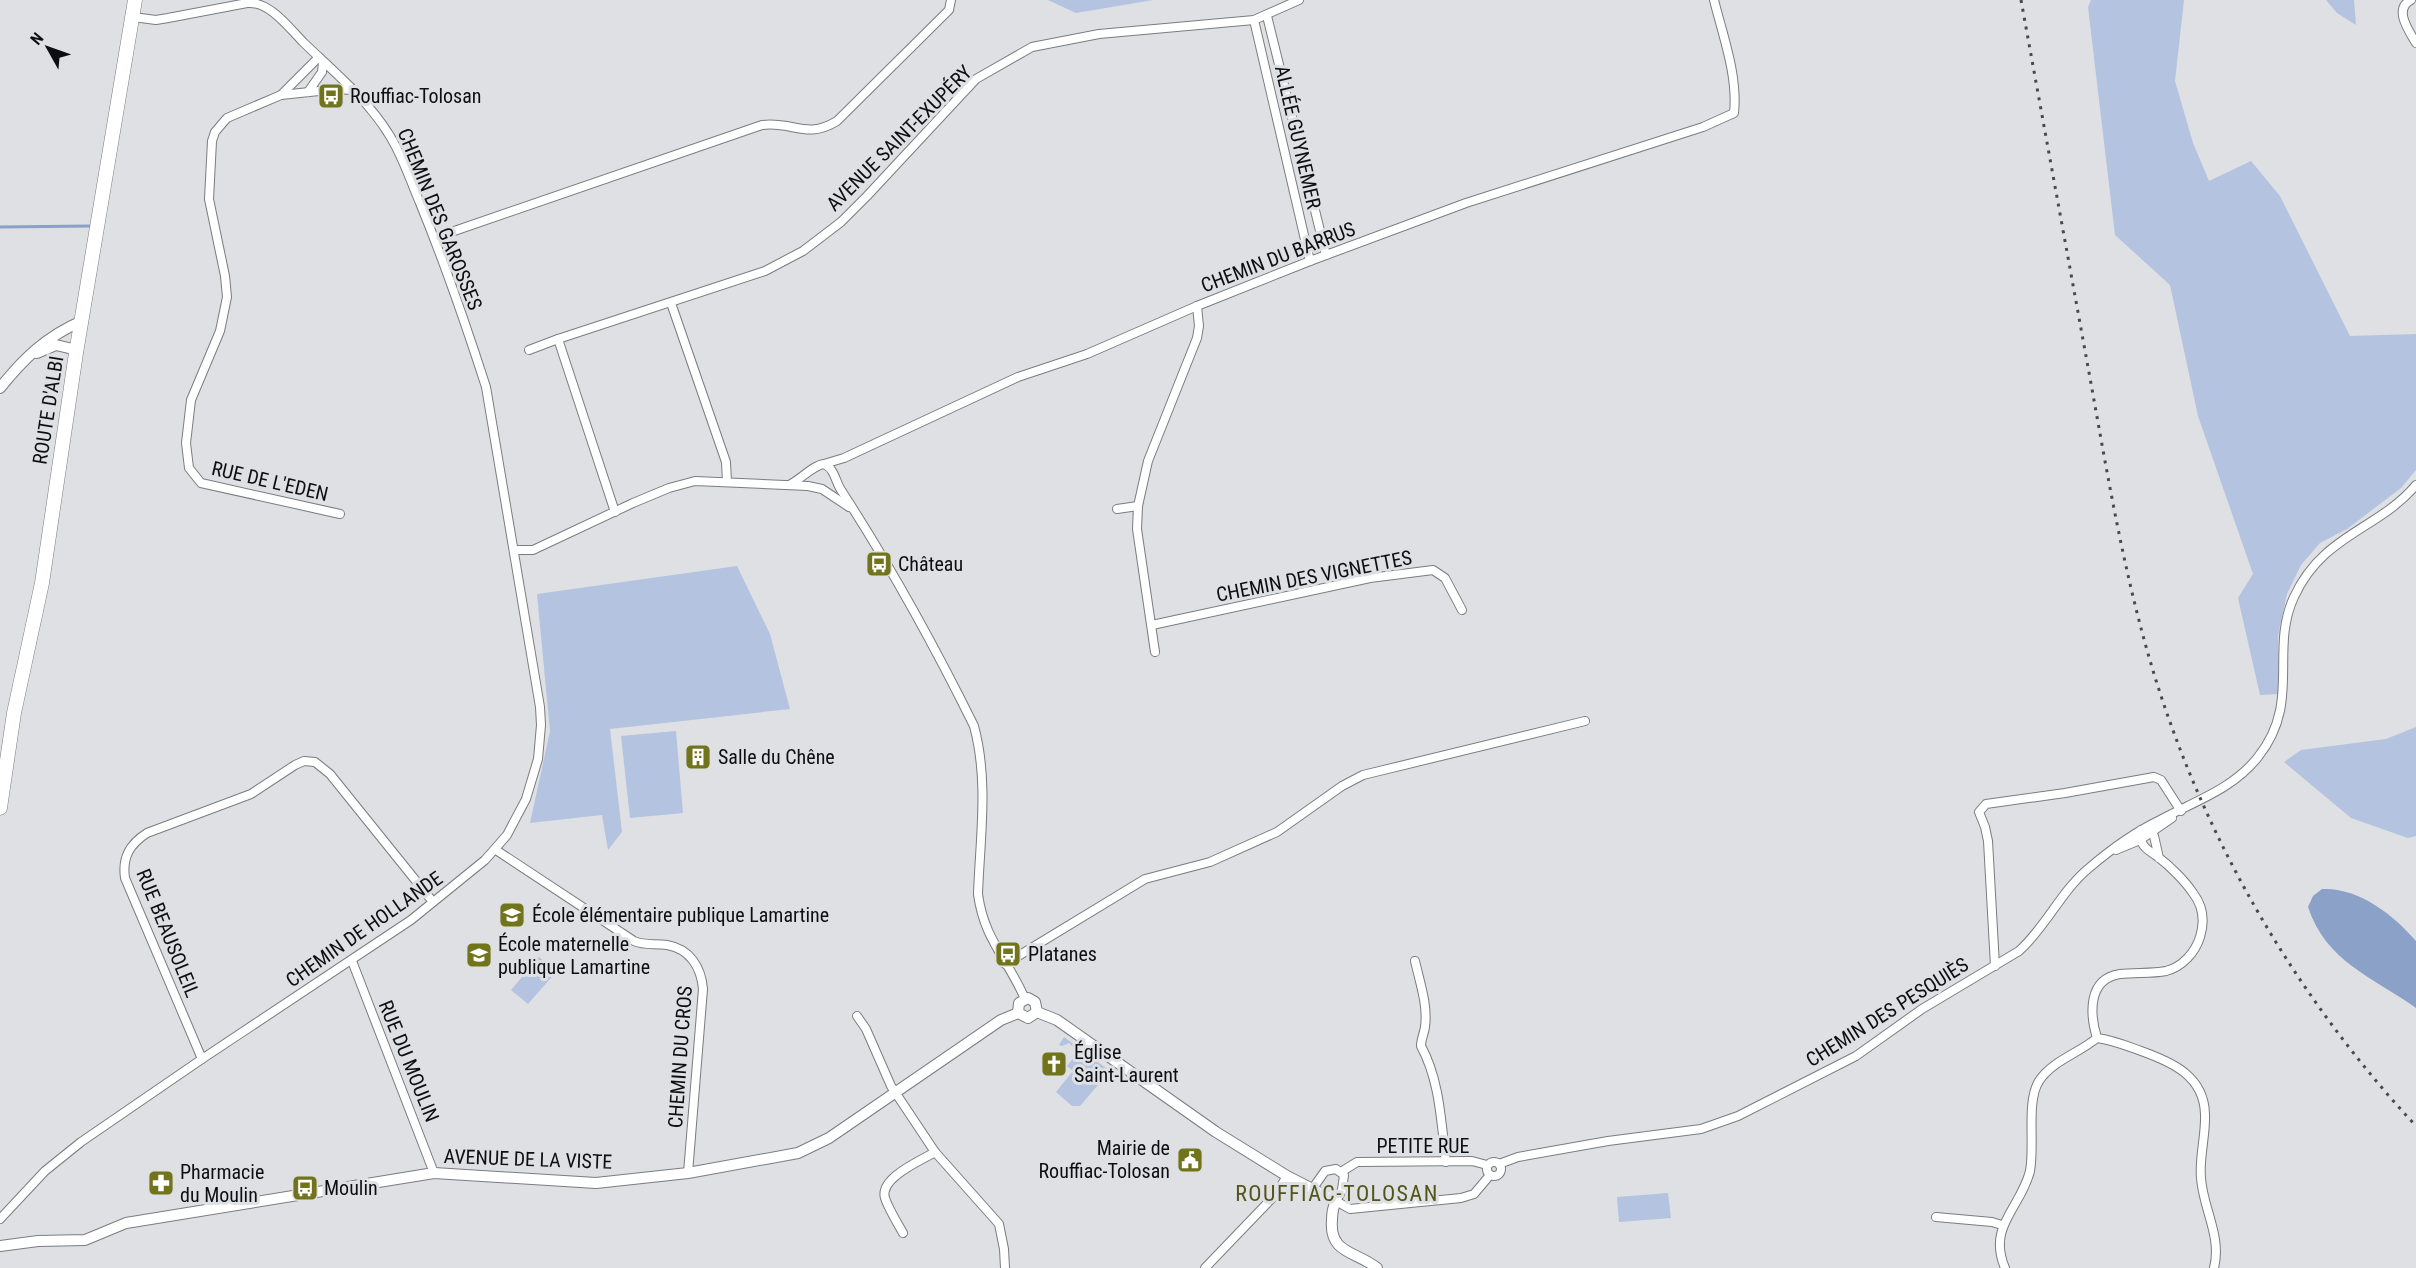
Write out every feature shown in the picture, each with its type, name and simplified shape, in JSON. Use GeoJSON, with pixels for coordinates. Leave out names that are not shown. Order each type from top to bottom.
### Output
{"type":"FeatureCollection","features":[{"type":"Feature","properties":{"kind":"main road","name":"ROUTE D'ALBI"},"geometry":{"type":"LineString","coordinates":[[0,808],[14,713],[42,583],[77,350],[135,0]]}},
{"type":"Feature","properties":{"kind":"street"},"geometry":{"type":"LineString","coordinates":[[434,238],[762,125],[778,123],[812,132],[824,129],[837,121],[949,10],[951,0]]}},
{"type":"Feature","properties":{"kind":"street","name":"AVENUE SAINT-EXUPÉRY"},"geometry":{"type":"LineString","coordinates":[[529,350],[765,271],[803,251],[841,222],[976,79],[1032,47],[1099,34],[1254,20],[1299,0]]}},
{"type":"Feature","properties":{"kind":"street","name":"CHEMIN DU BARRUS"},"geometry":{"type":"LineString","coordinates":[[824,465],[844,458],[1018,377],[1087,354],[1197,306],[1326,255],[1466,203],[1703,127],[1734,113],[1736,100],[1730,62],[1714,0]]}},
{"type":"Feature","properties":{"kind":"street"},"geometry":{"type":"LineString","coordinates":[[2411,0],[2402,9],[2404,21],[2416,43]]}},
{"type":"Feature","properties":{"kind":"street","name":"CHEMIN DES GAROSSES"},"geometry":{"type":"LineString","coordinates":[[133,17],[156,20],[254,3],[268,9],[369,108],[391,138],[434,238],[473,344],[486,387],[496,438],[507,524],[514,550]]}},
{"type":"Feature","properties":{"kind":"street","name":"ALLÉE GUYNEMER"},"geometry":{"type":"LineString","coordinates":[[1267,16],[1326,255]]}},
{"type":"Feature","properties":{"kind":"street","name":"ALLÉE GUYNEMER"},"geometry":{"type":"LineString","coordinates":[[1254,20],[1311,261]]}},
{"type":"Feature","properties":{"kind":"street"},"geometry":{"type":"LineString","coordinates":[[308,92],[322,72],[321,60]]}},
{"type":"Feature","properties":{"kind":"street","name":"RUE DE L'EDEN"},"geometry":{"type":"LineString","coordinates":[[281,95],[321,60]]}},
{"type":"Feature","properties":{"kind":"street","name":"RUE DE L'EDEN"},"geometry":{"type":"LineString","coordinates":[[340,514],[201,483],[189,468],[186,443],[191,400],[220,331],[227,297],[225,276],[209,199],[212,141],[215,132],[227,118],[281,95],[351,90]]}},
{"type":"Feature","properties":{"kind":"street"},"geometry":{"type":"LineString","coordinates":[[671,303],[726,462],[727,482]]}},
{"type":"Feature","properties":{"kind":"street"},"geometry":{"type":"LineString","coordinates":[[1155,652],[1137,529],[1138,506],[1148,461],[1197,338],[1199,326],[1197,306]]}},
{"type":"Feature","properties":{"kind":"street"},"geometry":{"type":"LineString","coordinates":[[0,388],[26,358],[58,331],[82,321]]}},
{"type":"Feature","properties":{"kind":"street"},"geometry":{"type":"LineString","coordinates":[[558,339],[615,512]]}},
{"type":"Feature","properties":{"kind":"street"},"geometry":{"type":"LineString","coordinates":[[26,358],[44,348],[56,345],[77,350]]}},
{"type":"Feature","properties":{"kind":"street"},"geometry":{"type":"LineString","coordinates":[[514,550],[533,550],[615,512],[677,486],[695,481],[791,484],[819,489],[830,486],[844,458]]}},
{"type":"Feature","properties":{"kind":"street"},"geometry":{"type":"LineString","coordinates":[[791,484],[816,466],[829,466],[883,558],[974,726],[981,752],[983,788],[978,894],[985,927],[1025,999],[1035,1002],[1037,1012]]}},
{"type":"Feature","properties":{"kind":"street"},"geometry":{"type":"LineString","coordinates":[[810,472],[810,481],[819,489],[854,511]]}},
{"type":"Feature","properties":{"kind":"street","name":"CHEMIN DES PESQUIÈS"},"geometry":{"type":"LineString","coordinates":[[1487,1165],[1492,1162],[1499,1164],[1518,1157],[1608,1141],[1701,1129],[1738,1116],[1856,1056],[1922,1010],[1995,966],[2030,941],[2088,868],[2141,830],[2224,789],[2241,776],[2257,759],[2272,736],[2282,712],[2285,637],[2294,598],[2313,566],[2344,537],[2392,506],[2416,485]]}},
{"type":"Feature","properties":{"kind":"street"},"geometry":{"type":"LineString","coordinates":[[1118,509],[1138,506]]}},
{"type":"Feature","properties":{"kind":"street","name":"CHEMIN DE HOLLANDE"},"geometry":{"type":"LineString","coordinates":[[0,1219],[45,1171],[81,1142],[202,1059],[352,961],[433,902],[496,850],[507,835],[526,799],[534,775],[540,742],[540,707],[514,550]]}},
{"type":"Feature","properties":{"kind":"street","name":"CHEMIN DES VIGNETTES"},"geometry":{"type":"LineString","coordinates":[[1152,625],[1370,578],[1433,570],[1445,578],[1462,610]]}},
{"type":"Feature","properties":{"kind":"street"},"geometry":{"type":"LineString","coordinates":[[1005,964],[1145,879],[1223,858],[1277,832],[1342,786],[1363,775],[1585,721]]}},
{"type":"Feature","properties":{"kind":"street","name":"RUE BEAUSOLEIL"},"geometry":{"type":"LineString","coordinates":[[202,1059],[125,878],[123,866],[126,856],[131,846],[139,838],[251,794],[304,761],[315,762],[330,774],[433,902]]}},
{"type":"Feature","properties":{"kind":"street"},"geometry":{"type":"LineString","coordinates":[[1995,966],[1988,841],[1978,812],[1986,804],[2154,777],[2162,780],[2181,811]]}},
{"type":"Feature","properties":{"kind":"street","name":"CHEMIN DES PESQUIÈS"},"geometry":{"type":"LineString","coordinates":[[2113,851],[2152,833],[2181,811]]}},
{"type":"Feature","properties":{"kind":"street"},"geometry":{"type":"LineString","coordinates":[[2097,1038],[2093,1024],[2092,1001],[2101,985],[2117,975],[2166,971],[2176,967],[2193,952],[2199,942],[2203,920],[2199,902],[2188,887],[2140,840],[2141,830],[2152,833],[2159,858]]}},
{"type":"Feature","properties":{"kind":"street","name":"CHEMIN DU CROS"},"geometry":{"type":"LineString","coordinates":[[496,850],[634,941],[644,945],[671,946],[697,963],[702,974],[703,988],[688,1173]]}},
{"type":"Feature","properties":{"kind":"street","name":"RUE DU MOULIN"},"geometry":{"type":"LineString","coordinates":[[352,961],[434,1173]]}},
{"type":"Feature","properties":{"kind":"street"},"geometry":{"type":"LineString","coordinates":[[1415,961],[1424,997],[1425,1029],[1421,1046],[1431,1063],[1437,1089],[1446,1162]]}},
{"type":"Feature","properties":{"kind":"street"},"geometry":{"type":"LineString","coordinates":[[1025,999],[1018,1006],[1018,1013],[1028,1018],[1037,1012]]}},
{"type":"Feature","properties":{"kind":"street"},"geometry":{"type":"LineString","coordinates":[[1037,1012],[1057,1020],[1216,1132],[1287,1176],[1350,1209],[1461,1198],[1474,1194],[1490,1175],[1498,1174],[1501,1170],[1499,1164]]}},
{"type":"Feature","properties":{"kind":"street","name":"AVENUE DE LA VISTE"},"geometry":{"type":"LineString","coordinates":[[0,1246],[38,1241],[85,1240],[126,1223],[434,1173],[596,1183],[688,1173],[798,1153],[829,1138],[1001,1020],[1018,1013]]}},
{"type":"Feature","properties":{"kind":"street"},"geometry":{"type":"LineString","coordinates":[[857,1016],[866,1029],[895,1092],[934,1152],[999,1224],[1005,1268]]}},
{"type":"Feature","properties":{"kind":"street"},"geometry":{"type":"LineString","coordinates":[[2006,1268],[2000,1250],[2002,1225],[2017,1201],[2029,1173],[2035,1088],[2047,1071],[2084,1049],[2097,1038],[2110,1040],[2172,1063],[2183,1070],[2200,1090],[2205,1115],[2200,1176],[2217,1246],[2214,1268]]}},
{"type":"Feature","properties":{"kind":"street"},"geometry":{"type":"LineString","coordinates":[[903,1233],[884,1196],[885,1187],[890,1179],[934,1152]]}},
{"type":"Feature","properties":{"kind":"street","name":"PETITE RUE"},"geometry":{"type":"LineString","coordinates":[[1341,1172],[1358,1162],[1472,1161],[1487,1165]]}},
{"type":"Feature","properties":{"kind":"street"},"geometry":{"type":"LineString","coordinates":[[1487,1165],[1490,1175]]}},
{"type":"Feature","properties":{"kind":"street"},"geometry":{"type":"LineString","coordinates":[[1313,1188],[1325,1172],[1336,1169],[1344,1175],[1344,1183],[1333,1207],[1331,1234],[1341,1248],[1377,1268]]}},
{"type":"Feature","properties":{"kind":"street"},"geometry":{"type":"LineString","coordinates":[[1205,1268],[1276,1194],[1287,1176]]}},
{"type":"Feature","properties":{"kind":"street"},"geometry":{"type":"LineString","coordinates":[[1936,1217],[2002,1225]]}},
{"type":"Feature","properties":{"kind":"shaded area"},"geometry":{"type":"Polygon","coordinates":[[[1048,0],[1153,0],[1076,13],[1048,0]]]}},
{"type":"Feature","properties":{"kind":"shaded area"},"geometry":{"type":"Polygon","coordinates":[[[2091,0],[2184,0],[2175,81],[2193,143],[2209,181],[2251,161],[2280,196],[2350,336],[2416,334],[2416,470],[2401,488],[2347,529],[2320,543],[2301,565],[2287,594],[2278,635],[2278,694],[2260,695],[2238,598],[2253,574],[2198,416],[2170,285],[2115,235],[2088,7],[2091,0]]]}},
{"type":"Feature","properties":{"kind":"shaded area"},"geometry":{"type":"Polygon","coordinates":[[[2326,0],[2354,0],[2356,25],[2337,13],[2326,0]]]}},
{"type":"Feature","properties":{"kind":"shaded area"},"geometry":{"type":"Polygon","coordinates":[[[737,566],[770,634],[790,709],[610,729],[622,832],[608,850],[602,815],[530,823],[550,731],[537,594],[737,566]]]}},
{"type":"Feature","properties":{"kind":"shaded area"},"geometry":{"type":"Polygon","coordinates":[[[2416,727],[2416,836],[2408,838],[2351,818],[2284,762],[2301,750],[2386,739],[2416,727]]]}},
{"type":"Feature","properties":{"kind":"shaded area"},"geometry":{"type":"Polygon","coordinates":[[[676,731],[683,813],[630,818],[621,736],[676,731]]]}},
{"type":"Feature","properties":{"kind":"shaded area"},"geometry":{"type":"Polygon","coordinates":[[[2322,889],[2349,893],[2374,904],[2416,941],[2416,1008],[2353,966],[2326,942],[2308,907],[2313,896],[2322,889]]]}},
{"type":"Feature","properties":{"kind":"shaded area"},"geometry":{"type":"Polygon","coordinates":[[[539,957],[556,972],[528,1004],[511,990],[539,957]]]}},
{"type":"Feature","properties":{"kind":"shaded area"},"geometry":{"type":"Polygon","coordinates":[[[1064,1037],[1110,1071],[1080,1106],[1072,1106],[1056,1092],[1073,1071],[1067,1066],[1078,1052],[1069,1043],[1059,1045],[1064,1037]]]}},
{"type":"Feature","properties":{"kind":"shaded area"},"geometry":{"type":"Polygon","coordinates":[[[1668,1193],[1671,1218],[1619,1222],[1617,1197],[1668,1193]]]}},
{"type":"Feature","properties":{"kind":"waterway"},"geometry":{"type":"LineString","coordinates":[[0,227],[91,226]]}},
{"type":"Feature","properties":{"kind":"railway"},"geometry":{"type":"LineString","coordinates":[[2021,0],[2123,552],[2144,638],[2170,722],[2191,777],[2216,832],[2272,936],[2339,1035],[2416,1126]]}},
{"type":"Feature","properties":{"kind":"place","name":"Rouffiac-Tolosan"},"geometry":{"type":"Point","coordinates":[331,96]}},
{"type":"Feature","properties":{"kind":"place","name":"Château"},"geometry":{"type":"Point","coordinates":[879,564]}},
{"type":"Feature","properties":{"kind":"place","name":"Salle du Chêne"},"geometry":{"type":"Point","coordinates":[698,757]}},
{"type":"Feature","properties":{"kind":"place","name":"École élémentaire publique Lamartine"},"geometry":{"type":"Point","coordinates":[512,915]}},
{"type":"Feature","properties":{"kind":"place","name":"Platanes"},"geometry":{"type":"Point","coordinates":[1008,954]}},
{"type":"Feature","properties":{"kind":"place","name":"École maternelle publique Lamartine"},"geometry":{"type":"Point","coordinates":[479,955]}},
{"type":"Feature","properties":{"kind":"place","name":"Église Saint-Laurent"},"geometry":{"type":"Point","coordinates":[1054,1064]}},
{"type":"Feature","properties":{"kind":"place","name":"Mairie de Rouffiac-Tolosan"},"geometry":{"type":"Point","coordinates":[1190,1160]}},
{"type":"Feature","properties":{"kind":"place","name":"Pharmacie du Moulin"},"geometry":{"type":"Point","coordinates":[161,1183]}},
{"type":"Feature","properties":{"kind":"place","name":"Moulin"},"geometry":{"type":"Point","coordinates":[305,1188]}},
{"type":"Feature","properties":{"kind":"district","name":"ROUFFIAC-TOLOSAN"},"geometry":{"type":"Point","coordinates":[1337,1193]}}]}
